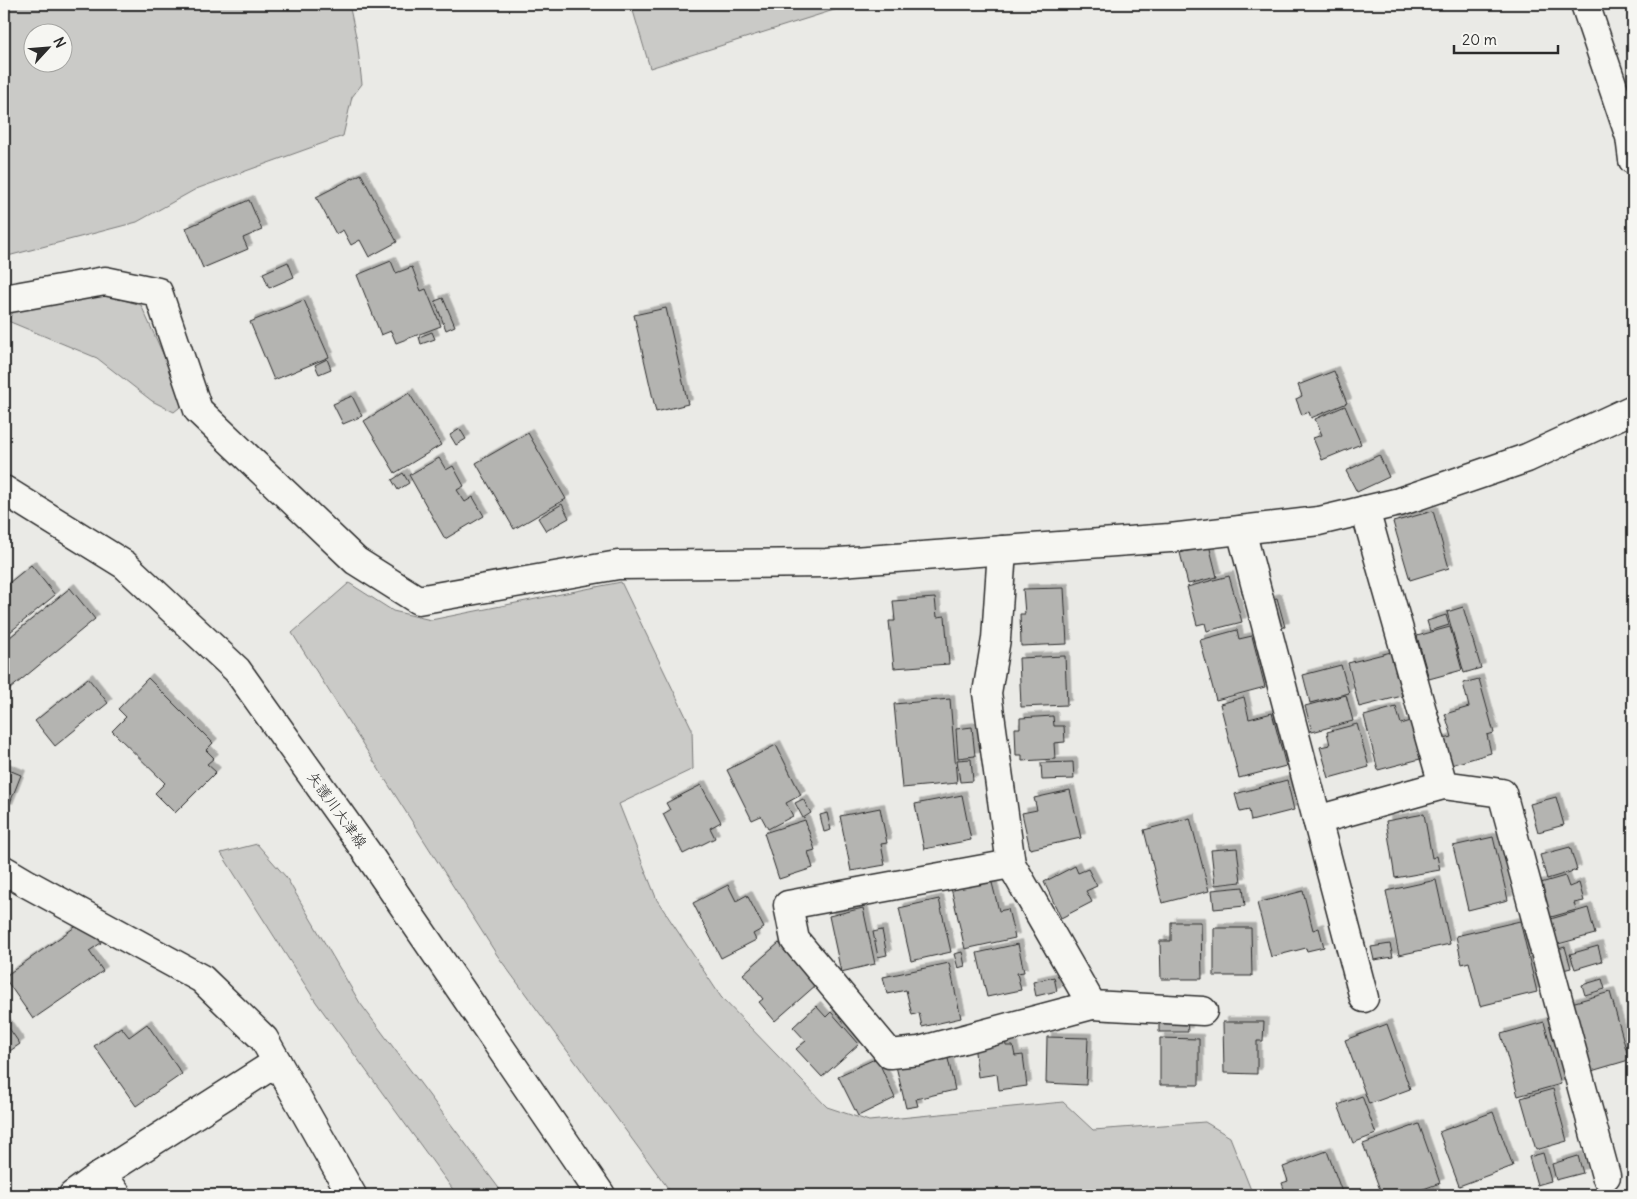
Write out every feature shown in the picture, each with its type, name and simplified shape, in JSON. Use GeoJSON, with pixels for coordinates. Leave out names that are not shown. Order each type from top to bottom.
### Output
{"type":"FeatureCollection","features":[{"type":"Feature","properties":{"kind":"street"},"geometry":{"type":"LineString","coordinates":[[1585,4],[1630,137],[1633,160]]}},
{"type":"Feature","properties":{"kind":"street"},"geometry":{"type":"LineString","coordinates":[[4,299],[106,281],[158,292],[198,410],[356,561],[418,600],[618,565],[826,563],[1170,538],[1319,521],[1399,502],[1527,458],[1633,409]]}},
{"type":"Feature","properties":{"kind":"street","name":"矢護川大津線"},"geometry":{"type":"LineString","coordinates":[[4,490],[125,565],[237,670],[368,854],[601,1195]]}},
{"type":"Feature","properties":{"kind":"street"},"geometry":{"type":"LineString","coordinates":[[1365,510],[1443,785]]}},
{"type":"Feature","properties":{"kind":"street"},"geometry":{"type":"LineString","coordinates":[[1241,530],[1364,998]]}},
{"type":"Feature","properties":{"kind":"street"},"geometry":{"type":"LineString","coordinates":[[1002,550],[996,638],[987,693],[1011,864],[1092,1005]]}},
{"type":"Feature","properties":{"kind":"street"},"geometry":{"type":"LineString","coordinates":[[1318,820],[1443,785],[1502,793],[1606,1176]]}},
{"type":"Feature","properties":{"kind":"street"},"geometry":{"type":"LineString","coordinates":[[1011,864],[788,905],[795,940],[890,1054],[919,1051],[1092,1005],[1203,1011]]}},
{"type":"Feature","properties":{"kind":"street"},"geometry":{"type":"LineString","coordinates":[[4,870],[202,978],[264,1039],[352,1195]]}},
{"type":"Feature","properties":{"kind":"street"},"geometry":{"type":"LineString","coordinates":[[73,1195],[110,1185],[277,1062]]}},
{"type":"Feature","properties":{"kind":"shaded area"},"geometry":{"type":"Polygon","coordinates":[[[4,4],[349,4],[357,41],[362,84],[352,97],[343,136],[196,189],[137,222],[4,257],[4,4]]]}},
{"type":"Feature","properties":{"kind":"shaded area"},"geometry":{"type":"Polygon","coordinates":[[[631,4],[853,4],[650,68],[631,4]]]}},
{"type":"Feature","properties":{"kind":"shaded area"},"geometry":{"type":"Polygon","coordinates":[[[99,293],[141,305],[185,403],[174,412],[152,401],[97,358],[8,321],[13,312],[99,293]]]}},
{"type":"Feature","properties":{"kind":"shaded area"},"geometry":{"type":"Polygon","coordinates":[[[621,582],[692,729],[693,769],[619,804],[657,900],[721,997],[827,1107],[869,1121],[1063,1102],[1093,1130],[1205,1122],[1230,1137],[1253,1195],[673,1195],[497,955],[292,633],[349,583],[393,611],[431,620],[621,582]]]}},
{"type":"Feature","properties":{"kind":"shaded area"},"geometry":{"type":"Polygon","coordinates":[[[257,844],[286,877],[360,1003],[504,1195],[457,1195],[316,1002],[221,853],[257,844]]]}},
{"type":"Feature","properties":{"kind":"building"},"geometry":{"type":"Polygon","coordinates":[[[361,174],[397,242],[369,257],[360,240],[351,245],[343,230],[336,234],[316,197],[361,174]]]}},
{"type":"Feature","properties":{"kind":"building"},"geometry":{"type":"Polygon","coordinates":[[[249,200],[262,230],[243,238],[248,249],[203,268],[186,228],[249,200]]]}},
{"type":"Feature","properties":{"kind":"building"},"geometry":{"type":"Polygon","coordinates":[[[391,261],[396,273],[412,267],[421,291],[426,289],[441,326],[396,343],[391,331],[381,335],[357,275],[391,261]]]}},
{"type":"Feature","properties":{"kind":"building"},"geometry":{"type":"Polygon","coordinates":[[[288,262],[294,277],[269,288],[263,273],[288,262]]]}},
{"type":"Feature","properties":{"kind":"building"},"geometry":{"type":"Polygon","coordinates":[[[443,298],[455,326],[446,330],[435,301],[443,298]]]}},
{"type":"Feature","properties":{"kind":"building"},"geometry":{"type":"Polygon","coordinates":[[[304,300],[329,357],[274,380],[250,322],[304,300]]]}},
{"type":"Feature","properties":{"kind":"building"},"geometry":{"type":"Polygon","coordinates":[[[666,308],[688,404],[656,412],[634,315],[666,308]]]}},
{"type":"Feature","properties":{"kind":"building"},"geometry":{"type":"Polygon","coordinates":[[[432,332],[435,339],[421,344],[419,337],[432,332]]]}},
{"type":"Feature","properties":{"kind":"building"},"geometry":{"type":"Polygon","coordinates":[[[327,359],[331,369],[319,374],[315,365],[327,359]]]}},
{"type":"Feature","properties":{"kind":"building"},"geometry":{"type":"Polygon","coordinates":[[[1334,371],[1347,403],[1311,418],[1309,412],[1302,415],[1296,399],[1302,396],[1298,385],[1334,371]]]}},
{"type":"Feature","properties":{"kind":"building"},"geometry":{"type":"Polygon","coordinates":[[[409,393],[441,445],[395,473],[364,421],[409,393]]]}},
{"type":"Feature","properties":{"kind":"building"},"geometry":{"type":"Polygon","coordinates":[[[352,396],[362,416],[343,424],[333,404],[352,396]]]}},
{"type":"Feature","properties":{"kind":"building"},"geometry":{"type":"Polygon","coordinates":[[[1345,406],[1361,444],[1322,460],[1313,438],[1322,435],[1315,419],[1345,406]]]}},
{"type":"Feature","properties":{"kind":"building"},"geometry":{"type":"Polygon","coordinates":[[[460,429],[466,439],[456,445],[450,435],[460,429]]]}},
{"type":"Feature","properties":{"kind":"building"},"geometry":{"type":"Polygon","coordinates":[[[528,433],[566,499],[514,529],[476,463],[528,433]]]}},
{"type":"Feature","properties":{"kind":"building"},"geometry":{"type":"Polygon","coordinates":[[[1379,455],[1389,477],[1357,492],[1346,471],[1379,455]]]}},
{"type":"Feature","properties":{"kind":"building"},"geometry":{"type":"Polygon","coordinates":[[[439,458],[446,470],[453,466],[464,486],[457,490],[465,502],[473,497],[484,516],[445,539],[409,475],[439,458]]]}},
{"type":"Feature","properties":{"kind":"building"},"geometry":{"type":"Polygon","coordinates":[[[403,473],[409,483],[398,490],[392,480],[403,473]]]}},
{"type":"Feature","properties":{"kind":"building"},"geometry":{"type":"Polygon","coordinates":[[[562,504],[569,518],[546,531],[538,518],[562,504]]]}},
{"type":"Feature","properties":{"kind":"building"},"geometry":{"type":"Polygon","coordinates":[[[1433,511],[1449,568],[1410,580],[1393,522],[1433,511]]]}},
{"type":"Feature","properties":{"kind":"building"},"geometry":{"type":"Polygon","coordinates":[[[1209,545],[1217,577],[1188,584],[1180,553],[1209,545]]]}},
{"type":"Feature","properties":{"kind":"building"},"geometry":{"type":"Polygon","coordinates":[[[31,565],[55,595],[4,637],[4,587],[31,565]]]}},
{"type":"Feature","properties":{"kind":"building"},"geometry":{"type":"Polygon","coordinates":[[[1229,576],[1242,622],[1207,631],[1205,623],[1197,625],[1187,587],[1229,576]]]}},
{"type":"Feature","properties":{"kind":"building"},"geometry":{"type":"Polygon","coordinates":[[[70,588],[95,619],[4,694],[4,642],[70,588]]]}},
{"type":"Feature","properties":{"kind":"building"},"geometry":{"type":"Polygon","coordinates":[[[1064,588],[1067,644],[1021,646],[1020,614],[1025,614],[1023,589],[1064,588]]]}},
{"type":"Feature","properties":{"kind":"building"},"geometry":{"type":"Polygon","coordinates":[[[935,598],[937,617],[945,616],[949,664],[894,668],[889,621],[895,621],[893,601],[935,598]]]}},
{"type":"Feature","properties":{"kind":"building"},"geometry":{"type":"Polygon","coordinates":[[[1277,598],[1285,627],[1274,629],[1267,600],[1277,598]]]}},
{"type":"Feature","properties":{"kind":"building"},"geometry":{"type":"Polygon","coordinates":[[[1463,607],[1481,668],[1464,673],[1447,612],[1463,607]]]}},
{"type":"Feature","properties":{"kind":"building"},"geometry":{"type":"Polygon","coordinates":[[[1446,615],[1449,625],[1430,631],[1427,621],[1446,615]]]}},
{"type":"Feature","properties":{"kind":"building"},"geometry":{"type":"Polygon","coordinates":[[[1450,627],[1462,670],[1429,679],[1417,636],[1450,627]]]}},
{"type":"Feature","properties":{"kind":"building"},"geometry":{"type":"Polygon","coordinates":[[[1237,630],[1239,639],[1252,636],[1265,687],[1216,700],[1200,640],[1237,630]]]}},
{"type":"Feature","properties":{"kind":"building"},"geometry":{"type":"Polygon","coordinates":[[[1391,652],[1402,696],[1359,707],[1348,663],[1391,652]]]}},
{"type":"Feature","properties":{"kind":"building"},"geometry":{"type":"Polygon","coordinates":[[[1065,656],[1067,705],[1021,707],[1019,658],[1065,656]]]}},
{"type":"Feature","properties":{"kind":"building"},"geometry":{"type":"Polygon","coordinates":[[[1341,665],[1349,693],[1310,703],[1303,675],[1341,665]]]}},
{"type":"Feature","properties":{"kind":"building"},"geometry":{"type":"Polygon","coordinates":[[[88,678],[108,703],[55,746],[35,721],[88,678]]]}},
{"type":"Feature","properties":{"kind":"building"},"geometry":{"type":"Polygon","coordinates":[[[148,678],[213,743],[206,750],[214,758],[207,764],[216,772],[175,813],[155,793],[165,783],[112,731],[126,717],[118,709],[148,678]]]}},
{"type":"Feature","properties":{"kind":"building"},"geometry":{"type":"Polygon","coordinates":[[[1479,679],[1494,733],[1487,735],[1491,753],[1448,766],[1440,740],[1452,737],[1445,714],[1469,707],[1463,683],[1479,679]]]}},
{"type":"Feature","properties":{"kind":"building"},"geometry":{"type":"Polygon","coordinates":[[[1346,695],[1353,721],[1312,732],[1305,706],[1346,695]]]}},
{"type":"Feature","properties":{"kind":"building"},"geometry":{"type":"Polygon","coordinates":[[[1244,697],[1249,719],[1272,713],[1286,766],[1239,778],[1220,704],[1244,697]]]}},
{"type":"Feature","properties":{"kind":"building"},"geometry":{"type":"Polygon","coordinates":[[[950,699],[957,783],[902,788],[894,704],[950,699]]]}},
{"type":"Feature","properties":{"kind":"building"},"geometry":{"type":"Polygon","coordinates":[[[1396,707],[1401,724],[1414,720],[1424,758],[1378,770],[1364,716],[1396,707]]]}},
{"type":"Feature","properties":{"kind":"building"},"geometry":{"type":"Polygon","coordinates":[[[1053,716],[1054,726],[1064,726],[1065,742],[1054,743],[1055,759],[1022,761],[1022,755],[1016,755],[1015,728],[1020,728],[1020,718],[1053,716]]]}},
{"type":"Feature","properties":{"kind":"building"},"geometry":{"type":"Polygon","coordinates":[[[1357,724],[1369,767],[1329,778],[1320,747],[1330,745],[1327,732],[1357,724]]]}},
{"type":"Feature","properties":{"kind":"building"},"geometry":{"type":"Polygon","coordinates":[[[972,727],[975,756],[958,758],[956,729],[972,727]]]}},
{"type":"Feature","properties":{"kind":"building"},"geometry":{"type":"Polygon","coordinates":[[[776,745],[801,795],[786,803],[793,816],[768,829],[761,816],[752,820],[727,770],[776,745]]]}},
{"type":"Feature","properties":{"kind":"building"},"geometry":{"type":"Polygon","coordinates":[[[971,759],[973,781],[960,782],[957,760],[971,759]]]}},
{"type":"Feature","properties":{"kind":"building"},"geometry":{"type":"Polygon","coordinates":[[[1073,762],[1074,779],[1042,780],[1041,763],[1073,762]]]}},
{"type":"Feature","properties":{"kind":"building"},"geometry":{"type":"Polygon","coordinates":[[[4,768],[21,775],[8,808],[4,806],[4,768]]]}},
{"type":"Feature","properties":{"kind":"building"},"geometry":{"type":"Polygon","coordinates":[[[1287,780],[1294,810],[1251,821],[1249,810],[1240,812],[1235,794],[1287,780]]]}},
{"type":"Feature","properties":{"kind":"building"},"geometry":{"type":"Polygon","coordinates":[[[701,785],[721,822],[710,828],[715,838],[683,854],[663,814],[670,810],[666,803],[701,785]]]}},
{"type":"Feature","properties":{"kind":"building"},"geometry":{"type":"Polygon","coordinates":[[[1070,790],[1081,838],[1030,849],[1022,813],[1037,810],[1034,798],[1070,790]]]}},
{"type":"Feature","properties":{"kind":"building"},"geometry":{"type":"Polygon","coordinates":[[[962,795],[971,840],[924,849],[915,804],[962,795]]]}},
{"type":"Feature","properties":{"kind":"building"},"geometry":{"type":"Polygon","coordinates":[[[1556,797],[1564,825],[1538,832],[1530,804],[1556,797]]]}},
{"type":"Feature","properties":{"kind":"building"},"geometry":{"type":"Polygon","coordinates":[[[803,799],[811,813],[803,818],[795,803],[803,799]]]}},
{"type":"Feature","properties":{"kind":"building"},"geometry":{"type":"Polygon","coordinates":[[[880,808],[887,843],[881,844],[885,865],[851,871],[840,816],[880,808]]]}},
{"type":"Feature","properties":{"kind":"building"},"geometry":{"type":"Polygon","coordinates":[[[827,813],[831,830],[824,832],[820,815],[827,813]]]}},
{"type":"Feature","properties":{"kind":"building"},"geometry":{"type":"Polygon","coordinates":[[[1424,814],[1432,858],[1437,856],[1440,870],[1395,878],[1386,821],[1424,814]]]}},
{"type":"Feature","properties":{"kind":"building"},"geometry":{"type":"Polygon","coordinates":[[[1190,818],[1209,891],[1162,903],[1144,830],[1190,818]]]}},
{"type":"Feature","properties":{"kind":"building"},"geometry":{"type":"Polygon","coordinates":[[[805,820],[815,850],[808,852],[813,868],[779,879],[764,833],[805,820]]]}},
{"type":"Feature","properties":{"kind":"building"},"geometry":{"type":"Polygon","coordinates":[[[1493,837],[1508,900],[1468,910],[1453,846],[1493,837]]]}},
{"type":"Feature","properties":{"kind":"building"},"geometry":{"type":"Polygon","coordinates":[[[1570,847],[1577,870],[1547,879],[1540,855],[1570,847]]]}},
{"type":"Feature","properties":{"kind":"building"},"geometry":{"type":"Polygon","coordinates":[[[1237,848],[1241,882],[1215,885],[1211,850],[1237,848]]]}},
{"type":"Feature","properties":{"kind":"building"},"geometry":{"type":"Polygon","coordinates":[[[1075,866],[1078,873],[1088,869],[1097,886],[1086,891],[1092,902],[1061,918],[1044,882],[1075,866]]]}},
{"type":"Feature","properties":{"kind":"building"},"geometry":{"type":"Polygon","coordinates":[[[1565,876],[1569,887],[1579,883],[1584,901],[1574,903],[1576,910],[1544,919],[1534,885],[1565,876]]]}},
{"type":"Feature","properties":{"kind":"building"},"geometry":{"type":"Polygon","coordinates":[[[991,879],[999,911],[1008,909],[1015,938],[965,949],[951,888],[991,879]]]}},
{"type":"Feature","properties":{"kind":"building"},"geometry":{"type":"Polygon","coordinates":[[[1436,880],[1450,944],[1399,955],[1386,891],[1436,880]]]}},
{"type":"Feature","properties":{"kind":"building"},"geometry":{"type":"Polygon","coordinates":[[[728,885],[736,901],[747,895],[764,928],[753,934],[756,940],[721,958],[693,903],[728,885]]]}},
{"type":"Feature","properties":{"kind":"building"},"geometry":{"type":"Polygon","coordinates":[[[1243,887],[1245,906],[1214,909],[1212,890],[1243,887]]]}},
{"type":"Feature","properties":{"kind":"building"},"geometry":{"type":"Polygon","coordinates":[[[1303,891],[1313,930],[1319,928],[1324,947],[1307,951],[1306,948],[1271,957],[1257,903],[1303,891]]]}},
{"type":"Feature","properties":{"kind":"building"},"geometry":{"type":"Polygon","coordinates":[[[939,899],[951,952],[911,961],[899,908],[939,899]]]}},
{"type":"Feature","properties":{"kind":"building"},"geometry":{"type":"Polygon","coordinates":[[[863,908],[875,964],[841,972],[829,916],[863,908]]]}},
{"type":"Feature","properties":{"kind":"building"},"geometry":{"type":"Polygon","coordinates":[[[1588,908],[1595,934],[1551,946],[1544,921],[1588,908]]]}},
{"type":"Feature","properties":{"kind":"building"},"geometry":{"type":"Polygon","coordinates":[[[85,920],[101,943],[89,951],[103,971],[33,1019],[4,977],[85,920]]]}},
{"type":"Feature","properties":{"kind":"building"},"geometry":{"type":"Polygon","coordinates":[[[1520,921],[1537,992],[1480,1006],[1469,962],[1462,964],[1456,936],[1520,921]]]}},
{"type":"Feature","properties":{"kind":"building"},"geometry":{"type":"Polygon","coordinates":[[[1171,922],[1201,922],[1202,979],[1161,979],[1160,941],[1171,941],[1171,922]]]}},
{"type":"Feature","properties":{"kind":"building"},"geometry":{"type":"Polygon","coordinates":[[[1214,928],[1251,928],[1252,976],[1214,976],[1214,928]]]}},
{"type":"Feature","properties":{"kind":"building"},"geometry":{"type":"Polygon","coordinates":[[[882,930],[887,955],[878,957],[873,932],[882,930]]]}},
{"type":"Feature","properties":{"kind":"building"},"geometry":{"type":"Polygon","coordinates":[[[779,943],[816,985],[775,1021],[759,1002],[763,999],[743,974],[779,943]]]}},
{"type":"Feature","properties":{"kind":"building"},"geometry":{"type":"Polygon","coordinates":[[[1018,944],[1024,972],[1017,973],[1021,990],[987,997],[977,953],[1018,944]]]}},
{"type":"Feature","properties":{"kind":"building"},"geometry":{"type":"Polygon","coordinates":[[[1390,944],[1393,957],[1374,960],[1371,947],[1390,944]]]}},
{"type":"Feature","properties":{"kind":"building"},"geometry":{"type":"Polygon","coordinates":[[[1598,946],[1602,961],[1575,969],[1570,954],[1598,946]]]}},
{"type":"Feature","properties":{"kind":"building"},"geometry":{"type":"Polygon","coordinates":[[[1565,947],[1571,968],[1555,972],[1548,952],[1565,947]]]}},
{"type":"Feature","properties":{"kind":"building"},"geometry":{"type":"Polygon","coordinates":[[[962,952],[965,966],[958,968],[954,954],[962,952]]]}},
{"type":"Feature","properties":{"kind":"building"},"geometry":{"type":"Polygon","coordinates":[[[949,963],[961,1018],[922,1027],[919,1013],[912,1015],[906,990],[887,994],[883,977],[949,963]]]}},
{"type":"Feature","properties":{"kind":"building"},"geometry":{"type":"Polygon","coordinates":[[[1054,977],[1057,991],[1036,996],[1033,982],[1054,977]]]}},
{"type":"Feature","properties":{"kind":"building"},"geometry":{"type":"Polygon","coordinates":[[[1602,979],[1605,989],[1585,995],[1582,985],[1602,979]]]}},
{"type":"Feature","properties":{"kind":"building"},"geometry":{"type":"Polygon","coordinates":[[[1610,992],[1629,1060],[1588,1072],[1568,1004],[1610,992]]]}},
{"type":"Feature","properties":{"kind":"building"},"geometry":{"type":"Polygon","coordinates":[[[816,1006],[826,1017],[831,1012],[859,1044],[822,1077],[796,1049],[806,1041],[793,1027],[816,1006]]]}},
{"type":"Feature","properties":{"kind":"building"},"geometry":{"type":"Polygon","coordinates":[[[1159,1020],[1187,1020],[1188,1032],[1159,1032],[1159,1020]]]}},
{"type":"Feature","properties":{"kind":"building"},"geometry":{"type":"Polygon","coordinates":[[[4,1021],[20,1044],[4,1055],[4,1021]]]}},
{"type":"Feature","properties":{"kind":"building"},"geometry":{"type":"Polygon","coordinates":[[[1223,1022],[1264,1022],[1263,1041],[1257,1041],[1257,1074],[1224,1073],[1223,1022]]]}},
{"type":"Feature","properties":{"kind":"building"},"geometry":{"type":"Polygon","coordinates":[[[1544,1022],[1561,1084],[1518,1096],[1501,1034],[1544,1022]]]}},
{"type":"Feature","properties":{"kind":"building"},"geometry":{"type":"Polygon","coordinates":[[[147,1024],[182,1074],[136,1106],[94,1046],[121,1027],[129,1037],[147,1024]]]}},
{"type":"Feature","properties":{"kind":"building"},"geometry":{"type":"Polygon","coordinates":[[[1387,1024],[1410,1089],[1369,1104],[1345,1040],[1387,1024]]]}},
{"type":"Feature","properties":{"kind":"building"},"geometry":{"type":"Polygon","coordinates":[[[1047,1037],[1088,1038],[1086,1085],[1046,1083],[1047,1037]]]}},
{"type":"Feature","properties":{"kind":"building"},"geometry":{"type":"Polygon","coordinates":[[[1160,1038],[1199,1039],[1199,1085],[1160,1085],[1160,1038]]]}},
{"type":"Feature","properties":{"kind":"building"},"geometry":{"type":"Polygon","coordinates":[[[1005,1040],[1006,1046],[1013,1046],[1015,1056],[1023,1055],[1027,1086],[999,1090],[997,1074],[978,1077],[974,1044],[1005,1040]]]}},
{"type":"Feature","properties":{"kind":"building"},"geometry":{"type":"Polygon","coordinates":[[[947,1054],[955,1090],[916,1099],[918,1106],[906,1108],[896,1066],[947,1054]]]}},
{"type":"Feature","properties":{"kind":"building"},"geometry":{"type":"Polygon","coordinates":[[[877,1058],[895,1098],[858,1116],[838,1076],[877,1058]]]}},
{"type":"Feature","properties":{"kind":"building"},"geometry":{"type":"Polygon","coordinates":[[[1553,1089],[1567,1141],[1536,1150],[1521,1098],[1553,1089]]]}},
{"type":"Feature","properties":{"kind":"building"},"geometry":{"type":"Polygon","coordinates":[[[1362,1096],[1376,1134],[1353,1143],[1338,1105],[1362,1096]]]}},
{"type":"Feature","properties":{"kind":"building"},"geometry":{"type":"Polygon","coordinates":[[[1493,1112],[1513,1166],[1459,1186],[1439,1132],[1493,1112]]]}},
{"type":"Feature","properties":{"kind":"building"},"geometry":{"type":"Polygon","coordinates":[[[1419,1124],[1440,1183],[1407,1195],[1382,1195],[1363,1144],[1419,1124]]]}},
{"type":"Feature","properties":{"kind":"building"},"geometry":{"type":"Polygon","coordinates":[[[1327,1151],[1343,1195],[1286,1195],[1282,1183],[1288,1181],[1283,1167],[1327,1151]]]}},
{"type":"Feature","properties":{"kind":"building"},"geometry":{"type":"Polygon","coordinates":[[[1543,1153],[1551,1181],[1537,1185],[1529,1157],[1543,1153]]]}},
{"type":"Feature","properties":{"kind":"building"},"geometry":{"type":"Polygon","coordinates":[[[1578,1156],[1583,1173],[1556,1180],[1552,1164],[1578,1156]]]}},
{"type":"Feature","properties":{"kind":"building"},"geometry":{"type":"Polygon","coordinates":[[[1434,1189],[1436,1195],[1415,1195],[1434,1189]]]}}]}
